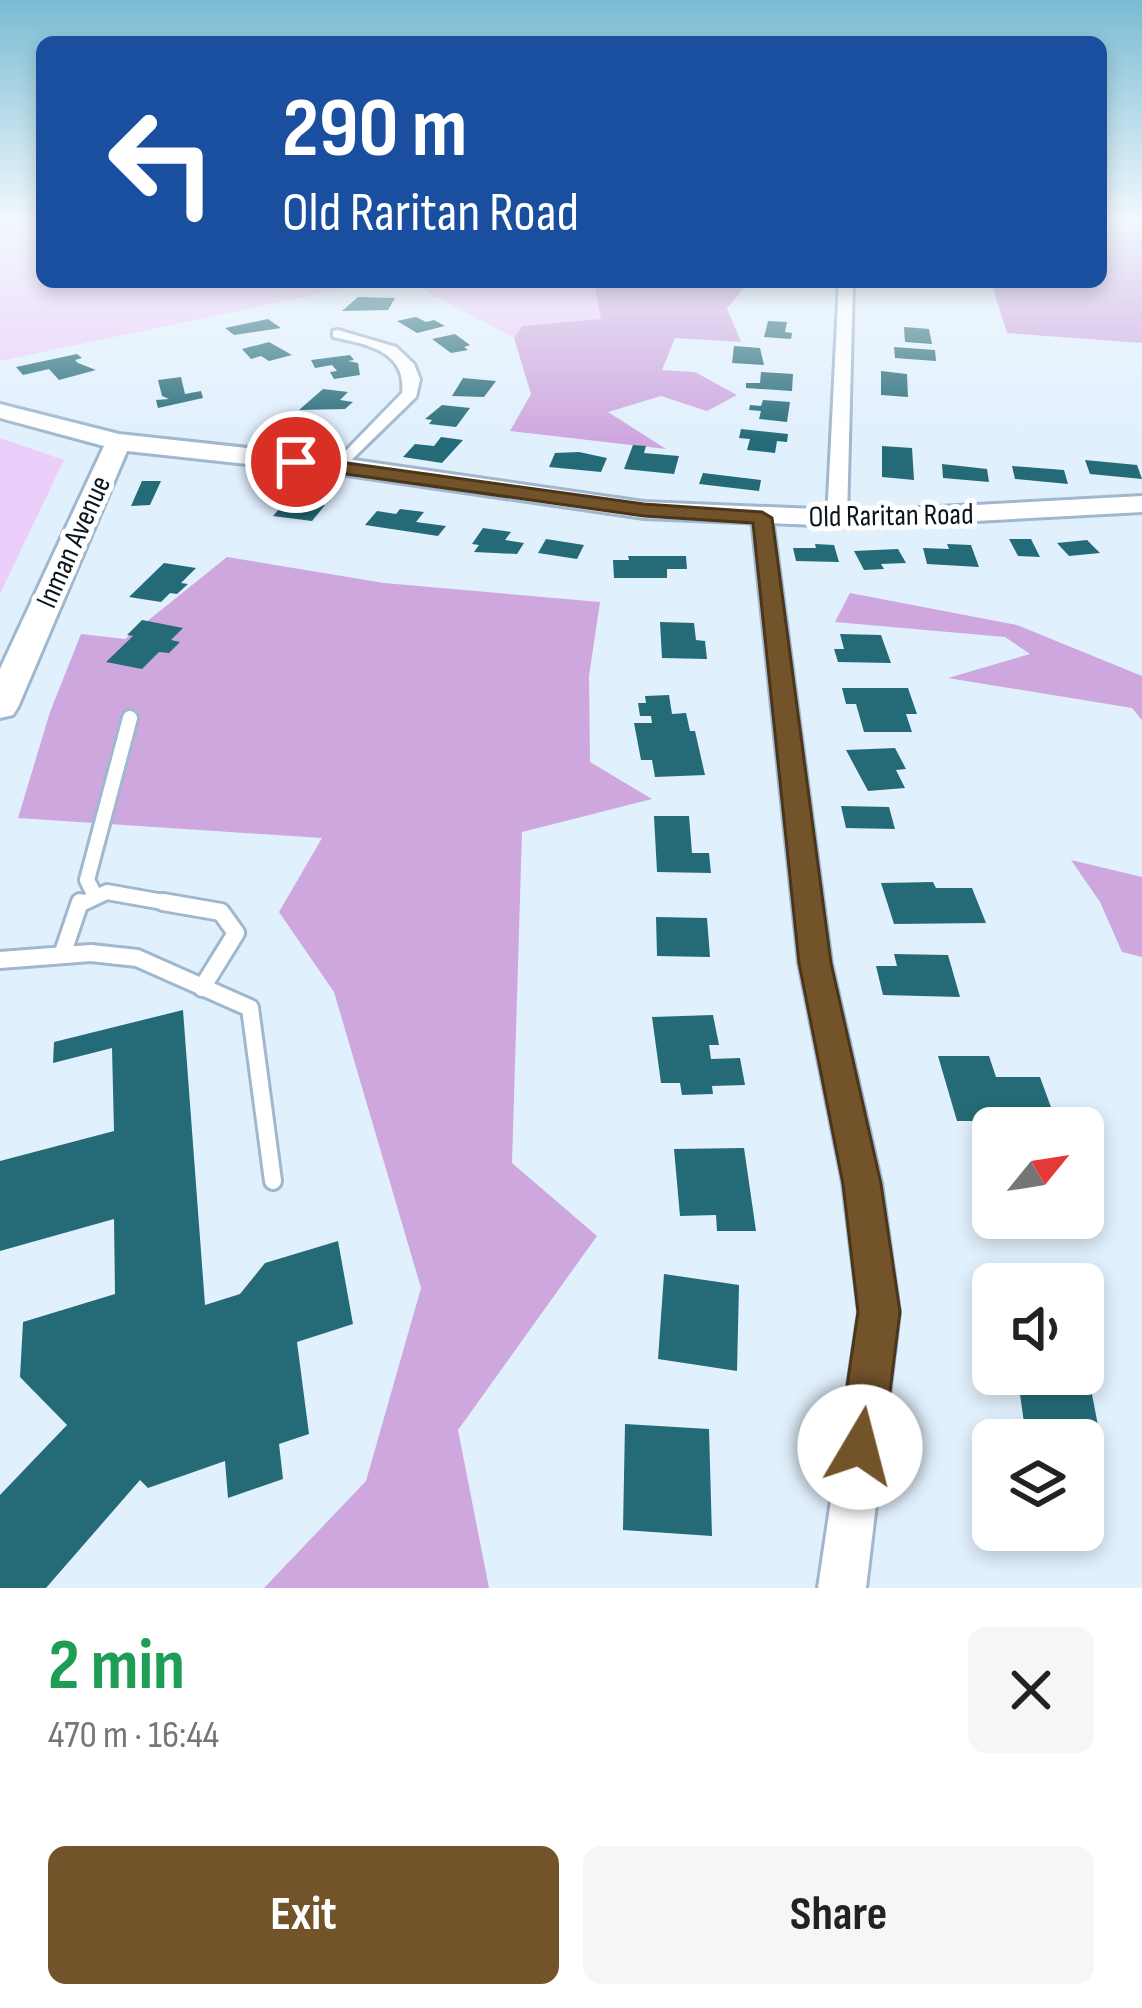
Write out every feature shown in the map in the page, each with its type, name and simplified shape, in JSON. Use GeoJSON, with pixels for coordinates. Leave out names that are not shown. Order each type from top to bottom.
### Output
{"type":"FeatureCollection","features":[{"type":"Feature","properties":{"kind":"street"},"geometry":{"type":"LineString","coordinates":[[837,519],[845,292]]}},
{"type":"Feature","properties":{"kind":"street"},"geometry":{"type":"LineString","coordinates":[[338,334],[394,352],[410,370],[413,383],[410,394],[340,466]]}},
{"type":"Feature","properties":{"kind":"street","name":"Old Raritan Road"},"geometry":{"type":"LineString","coordinates":[[0,411],[118,442],[340,466],[644,510],[837,519],[1142,504]]}},
{"type":"Feature","properties":{"kind":"street","name":"Inman Avenue"},"geometry":{"type":"LineString","coordinates":[[0,707],[118,442]]}},
{"type":"Feature","properties":{"kind":"street"},"geometry":{"type":"LineString","coordinates":[[762,518],[815,963],[862,1184],[879,1312],[842,1588]]}},
{"type":"Feature","properties":{"kind":"lane"},"geometry":{"type":"LineString","coordinates":[[95,896],[87,880],[130,718]]}},
{"type":"Feature","properties":{"kind":"lane"},"geometry":{"type":"LineString","coordinates":[[62,956],[80,902],[107,892],[221,912],[236,933],[202,988]]}},
{"type":"Feature","properties":{"kind":"lane"},"geometry":{"type":"LineString","coordinates":[[0,960],[137,958],[250,1008],[273,1181]]}},
{"type":"Feature","properties":{"kind":"shaded area"},"geometry":{"type":"Polygon","coordinates":[[[0,292],[327,292],[0,361],[0,292]]]}},
{"type":"Feature","properties":{"kind":"shaded area"},"geometry":{"type":"Polygon","coordinates":[[[428,292],[596,292],[602,320],[523,326],[514,338],[428,292]]]}},
{"type":"Feature","properties":{"kind":"shaded area"},"geometry":{"type":"Polygon","coordinates":[[[596,292],[740,292],[727,308],[741,342],[675,338],[662,370],[695,372],[737,395],[707,411],[661,396],[608,412],[666,449],[510,431],[531,394],[514,338],[522,326],[601,319],[596,292]]]}},
{"type":"Feature","properties":{"kind":"shaded area"},"geometry":{"type":"Polygon","coordinates":[[[994,292],[1142,292],[1142,343],[1007,333],[994,292]]]}},
{"type":"Feature","properties":{"kind":"shaded area"},"geometry":{"type":"Polygon","coordinates":[[[0,438],[64,460],[0,594],[0,438]]]}},
{"type":"Feature","properties":{"kind":"shaded area"},"geometry":{"type":"Polygon","coordinates":[[[227,557],[384,583],[600,602],[589,676],[590,762],[652,799],[522,832],[512,1163],[597,1236],[458,1430],[489,1588],[264,1588],[366,1481],[421,1288],[334,992],[279,912],[322,838],[18,818],[50,712],[81,634],[125,639],[227,557]]]}},
{"type":"Feature","properties":{"kind":"shaded area"},"geometry":{"type":"Polygon","coordinates":[[[850,593],[1017,625],[1142,676],[1142,720],[1132,708],[948,678],[1030,654],[1005,637],[835,622],[850,593]]]}},
{"type":"Feature","properties":{"kind":"shaded area"},"geometry":{"type":"Polygon","coordinates":[[[1071,860],[1142,877],[1142,957],[1122,952],[1100,902],[1071,860]]]}},
{"type":"Feature","properties":{"kind":"building"},"geometry":{"type":"Polygon","coordinates":[[[358,297],[395,298],[388,310],[342,311],[358,297]]]}},
{"type":"Feature","properties":{"kind":"building"},"geometry":{"type":"Polygon","coordinates":[[[416,317],[445,326],[417,333],[397,321],[416,317]]]}},
{"type":"Feature","properties":{"kind":"building"},"geometry":{"type":"Polygon","coordinates":[[[268,319],[281,328],[234,335],[225,328],[268,319]]]}},
{"type":"Feature","properties":{"kind":"building"},"geometry":{"type":"Polygon","coordinates":[[[768,321],[787,322],[785,332],[792,333],[791,339],[764,337],[768,321]]]}},
{"type":"Feature","properties":{"kind":"building"},"geometry":{"type":"Polygon","coordinates":[[[904,327],[929,329],[932,344],[905,342],[904,327]]]}},
{"type":"Feature","properties":{"kind":"building"},"geometry":{"type":"Polygon","coordinates":[[[455,334],[470,345],[464,347],[468,350],[451,353],[432,339],[455,334]]]}},
{"type":"Feature","properties":{"kind":"building"},"geometry":{"type":"Polygon","coordinates":[[[269,342],[292,355],[269,361],[261,356],[251,359],[242,349],[269,342]]]}},
{"type":"Feature","properties":{"kind":"building"},"geometry":{"type":"Polygon","coordinates":[[[734,346],[760,348],[764,365],[732,363],[734,346]]]}},
{"type":"Feature","properties":{"kind":"building"},"geometry":{"type":"Polygon","coordinates":[[[894,347],[935,350],[936,361],[895,358],[894,347]]]}},
{"type":"Feature","properties":{"kind":"building"},"geometry":{"type":"Polygon","coordinates":[[[77,354],[82,358],[75,360],[78,363],[96,370],[59,380],[49,369],[23,375],[16,367],[77,354]]]}},
{"type":"Feature","properties":{"kind":"building"},"geometry":{"type":"Polygon","coordinates":[[[350,355],[354,360],[348,361],[358,363],[360,375],[334,379],[330,372],[337,371],[332,365],[315,368],[311,360],[350,355]]]}},
{"type":"Feature","properties":{"kind":"building"},"geometry":{"type":"Polygon","coordinates":[[[881,371],[907,374],[908,397],[881,395],[881,371]]]}},
{"type":"Feature","properties":{"kind":"building"},"geometry":{"type":"Polygon","coordinates":[[[761,372],[793,374],[792,391],[746,388],[746,383],[760,383],[761,372]]]}},
{"type":"Feature","properties":{"kind":"building"},"geometry":{"type":"Polygon","coordinates":[[[181,377],[185,394],[201,391],[203,398],[158,408],[156,400],[169,399],[162,396],[158,380],[181,377]]]}},
{"type":"Feature","properties":{"kind":"building"},"geometry":{"type":"Polygon","coordinates":[[[463,378],[496,381],[484,397],[452,396],[463,378]]]}},
{"type":"Feature","properties":{"kind":"building"},"geometry":{"type":"Polygon","coordinates":[[[323,389],[348,392],[340,400],[353,402],[345,409],[299,410],[323,389]]]}},
{"type":"Feature","properties":{"kind":"building"},"geometry":{"type":"Polygon","coordinates":[[[763,400],[790,402],[787,422],[759,419],[761,411],[749,410],[750,405],[761,406],[763,400]]]}},
{"type":"Feature","properties":{"kind":"building"},"geometry":{"type":"Polygon","coordinates":[[[442,405],[470,408],[456,427],[429,424],[432,420],[425,419],[442,405]]]}},
{"type":"Feature","properties":{"kind":"building"},"geometry":{"type":"Polygon","coordinates":[[[300,422],[325,424],[305,445],[280,442],[300,422]]]}},
{"type":"Feature","properties":{"kind":"building"},"geometry":{"type":"Polygon","coordinates":[[[741,429],[788,434],[787,442],[777,441],[775,453],[747,450],[750,439],[739,438],[741,429]]]}},
{"type":"Feature","properties":{"kind":"building"},"geometry":{"type":"Polygon","coordinates":[[[441,437],[463,440],[442,463],[403,457],[415,444],[434,446],[441,437]]]}},
{"type":"Feature","properties":{"kind":"building"},"geometry":{"type":"Polygon","coordinates":[[[633,445],[646,446],[644,453],[679,456],[674,474],[624,469],[633,445]]]}},
{"type":"Feature","properties":{"kind":"building"},"geometry":{"type":"Polygon","coordinates":[[[882,446],[912,448],[914,480],[882,477],[882,446]]]}},
{"type":"Feature","properties":{"kind":"building"},"geometry":{"type":"Polygon","coordinates":[[[555,453],[607,458],[601,472],[549,467],[555,453]]]}},
{"type":"Feature","properties":{"kind":"building"},"geometry":{"type":"Polygon","coordinates":[[[1085,460],[1137,465],[1142,479],[1090,474],[1085,460]]]}},
{"type":"Feature","properties":{"kind":"building"},"geometry":{"type":"Polygon","coordinates":[[[942,464],[987,469],[989,482],[943,478],[942,464]]]}},
{"type":"Feature","properties":{"kind":"building"},"geometry":{"type":"Polygon","coordinates":[[[1012,466],[1064,470],[1068,484],[1015,479],[1012,466]]]}},
{"type":"Feature","properties":{"kind":"building"},"geometry":{"type":"Polygon","coordinates":[[[703,473],[761,480],[759,491],[699,484],[703,473]]]}},
{"type":"Feature","properties":{"kind":"building"},"geometry":{"type":"Polygon","coordinates":[[[142,481],[161,481],[150,505],[131,506],[142,481]]]}},
{"type":"Feature","properties":{"kind":"building"},"geometry":{"type":"Polygon","coordinates":[[[287,500],[325,505],[312,521],[273,516],[287,500]]]}},
{"type":"Feature","properties":{"kind":"building"},"geometry":{"type":"Polygon","coordinates":[[[400,509],[424,512],[416,522],[446,526],[438,536],[365,525],[377,511],[396,514],[400,509]]]}},
{"type":"Feature","properties":{"kind":"building"},"geometry":{"type":"Polygon","coordinates":[[[483,528],[511,532],[505,540],[524,543],[517,554],[474,552],[479,545],[472,544],[483,528]]]}},
{"type":"Feature","properties":{"kind":"building"},"geometry":{"type":"Polygon","coordinates":[[[546,539],[584,545],[577,559],[538,553],[546,539]]]}},
{"type":"Feature","properties":{"kind":"building"},"geometry":{"type":"Polygon","coordinates":[[[1009,539],[1031,539],[1040,557],[1018,556],[1009,539]]]}},
{"type":"Feature","properties":{"kind":"building"},"geometry":{"type":"Polygon","coordinates":[[[1087,540],[1100,553],[1069,556],[1057,543],[1087,540]]]}},
{"type":"Feature","properties":{"kind":"building"},"geometry":{"type":"Polygon","coordinates":[[[815,544],[834,545],[839,562],[796,561],[793,548],[816,548],[815,544]]]}},
{"type":"Feature","properties":{"kind":"building"},"geometry":{"type":"Polygon","coordinates":[[[947,544],[971,545],[979,567],[927,564],[923,548],[949,549],[947,544]]]}},
{"type":"Feature","properties":{"kind":"building"},"geometry":{"type":"Polygon","coordinates":[[[898,549],[906,563],[864,570],[854,551],[898,549]]]}},
{"type":"Feature","properties":{"kind":"building"},"geometry":{"type":"Polygon","coordinates":[[[628,556],[686,556],[687,569],[667,569],[667,578],[614,578],[613,560],[629,560],[628,556]]]}},
{"type":"Feature","properties":{"kind":"building"},"geometry":{"type":"Polygon","coordinates":[[[164,563],[196,568],[181,583],[188,584],[161,602],[129,597],[164,563]]]}},
{"type":"Feature","properties":{"kind":"building"},"geometry":{"type":"Polygon","coordinates":[[[142,620],[183,628],[171,640],[180,642],[169,653],[159,652],[142,669],[106,662],[133,636],[127,635],[142,620]]]}},
{"type":"Feature","properties":{"kind":"building"},"geometry":{"type":"Polygon","coordinates":[[[660,622],[694,623],[696,640],[705,641],[707,659],[662,658],[660,622]]]}},
{"type":"Feature","properties":{"kind":"building"},"geometry":{"type":"Polygon","coordinates":[[[840,634],[881,635],[891,663],[838,662],[834,649],[844,649],[840,634]]]}},
{"type":"Feature","properties":{"kind":"building"},"geometry":{"type":"Polygon","coordinates":[[[842,688],[908,688],[917,714],[906,714],[912,732],[864,732],[856,704],[846,704],[842,688]]]}},
{"type":"Feature","properties":{"kind":"building"},"geometry":{"type":"Polygon","coordinates":[[[669,695],[672,714],[686,713],[690,731],[695,731],[705,775],[655,777],[652,760],[641,760],[634,723],[652,723],[651,716],[640,716],[638,703],[646,703],[645,696],[669,695]]]}},
{"type":"Feature","properties":{"kind":"building"},"geometry":{"type":"Polygon","coordinates":[[[895,748],[906,769],[896,770],[905,788],[868,791],[846,750],[895,748]]]}},
{"type":"Feature","properties":{"kind":"building"},"geometry":{"type":"Polygon","coordinates":[[[841,806],[889,807],[895,829],[846,828],[841,806]]]}},
{"type":"Feature","properties":{"kind":"building"},"geometry":{"type":"Polygon","coordinates":[[[654,816],[689,816],[692,853],[709,853],[711,873],[657,872],[654,816]]]}},
{"type":"Feature","properties":{"kind":"building"},"geometry":{"type":"Polygon","coordinates":[[[933,882],[936,888],[972,888],[986,923],[894,924],[881,883],[933,882]]]}},
{"type":"Feature","properties":{"kind":"building"},"geometry":{"type":"Polygon","coordinates":[[[656,917],[707,918],[710,957],[657,956],[656,917]]]}},
{"type":"Feature","properties":{"kind":"building"},"geometry":{"type":"Polygon","coordinates":[[[894,954],[948,955],[960,997],[883,995],[876,966],[897,966],[894,954]]]}},
{"type":"Feature","properties":{"kind":"building"},"geometry":{"type":"Polygon","coordinates":[[[183,1010],[205,1305],[240,1294],[265,1263],[338,1241],[353,1324],[297,1342],[309,1434],[279,1444],[283,1479],[228,1498],[225,1461],[148,1488],[140,1480],[46,1588],[0,1588],[0,1495],[67,1425],[20,1377],[23,1322],[115,1294],[114,1219],[0,1251],[0,1161],[114,1131],[112,1048],[53,1063],[54,1042],[183,1010]]]}},
{"type":"Feature","properties":{"kind":"building"},"geometry":{"type":"Polygon","coordinates":[[[713,1015],[719,1045],[709,1045],[711,1059],[740,1058],[745,1085],[712,1086],[713,1094],[682,1095],[680,1083],[661,1083],[652,1017],[713,1015]]]}},
{"type":"Feature","properties":{"kind":"building"},"geometry":{"type":"Polygon","coordinates":[[[938,1056],[989,1056],[996,1077],[1040,1077],[1051,1107],[972,1107],[972,1121],[957,1121],[938,1056]]]}},
{"type":"Feature","properties":{"kind":"building"},"geometry":{"type":"Polygon","coordinates":[[[744,1148],[756,1231],[717,1231],[716,1215],[680,1216],[674,1149],[744,1148]]]}},
{"type":"Feature","properties":{"kind":"building"},"geometry":{"type":"Polygon","coordinates":[[[664,1274],[739,1285],[737,1371],[658,1359],[664,1274]]]}},
{"type":"Feature","properties":{"kind":"building"},"geometry":{"type":"Polygon","coordinates":[[[1020,1395],[1092,1395],[1097,1419],[1023,1419],[1020,1395]]]}},
{"type":"Feature","properties":{"kind":"building"},"geometry":{"type":"Polygon","coordinates":[[[625,1424],[709,1429],[712,1536],[623,1530],[625,1424]]]}},
{"type":"Feature","properties":{"kind":"route"},"geometry":{"type":"LineString","coordinates":[[296,462],[644,510],[762,518],[815,963],[862,1184],[879,1312],[860,1447]]}}]}
